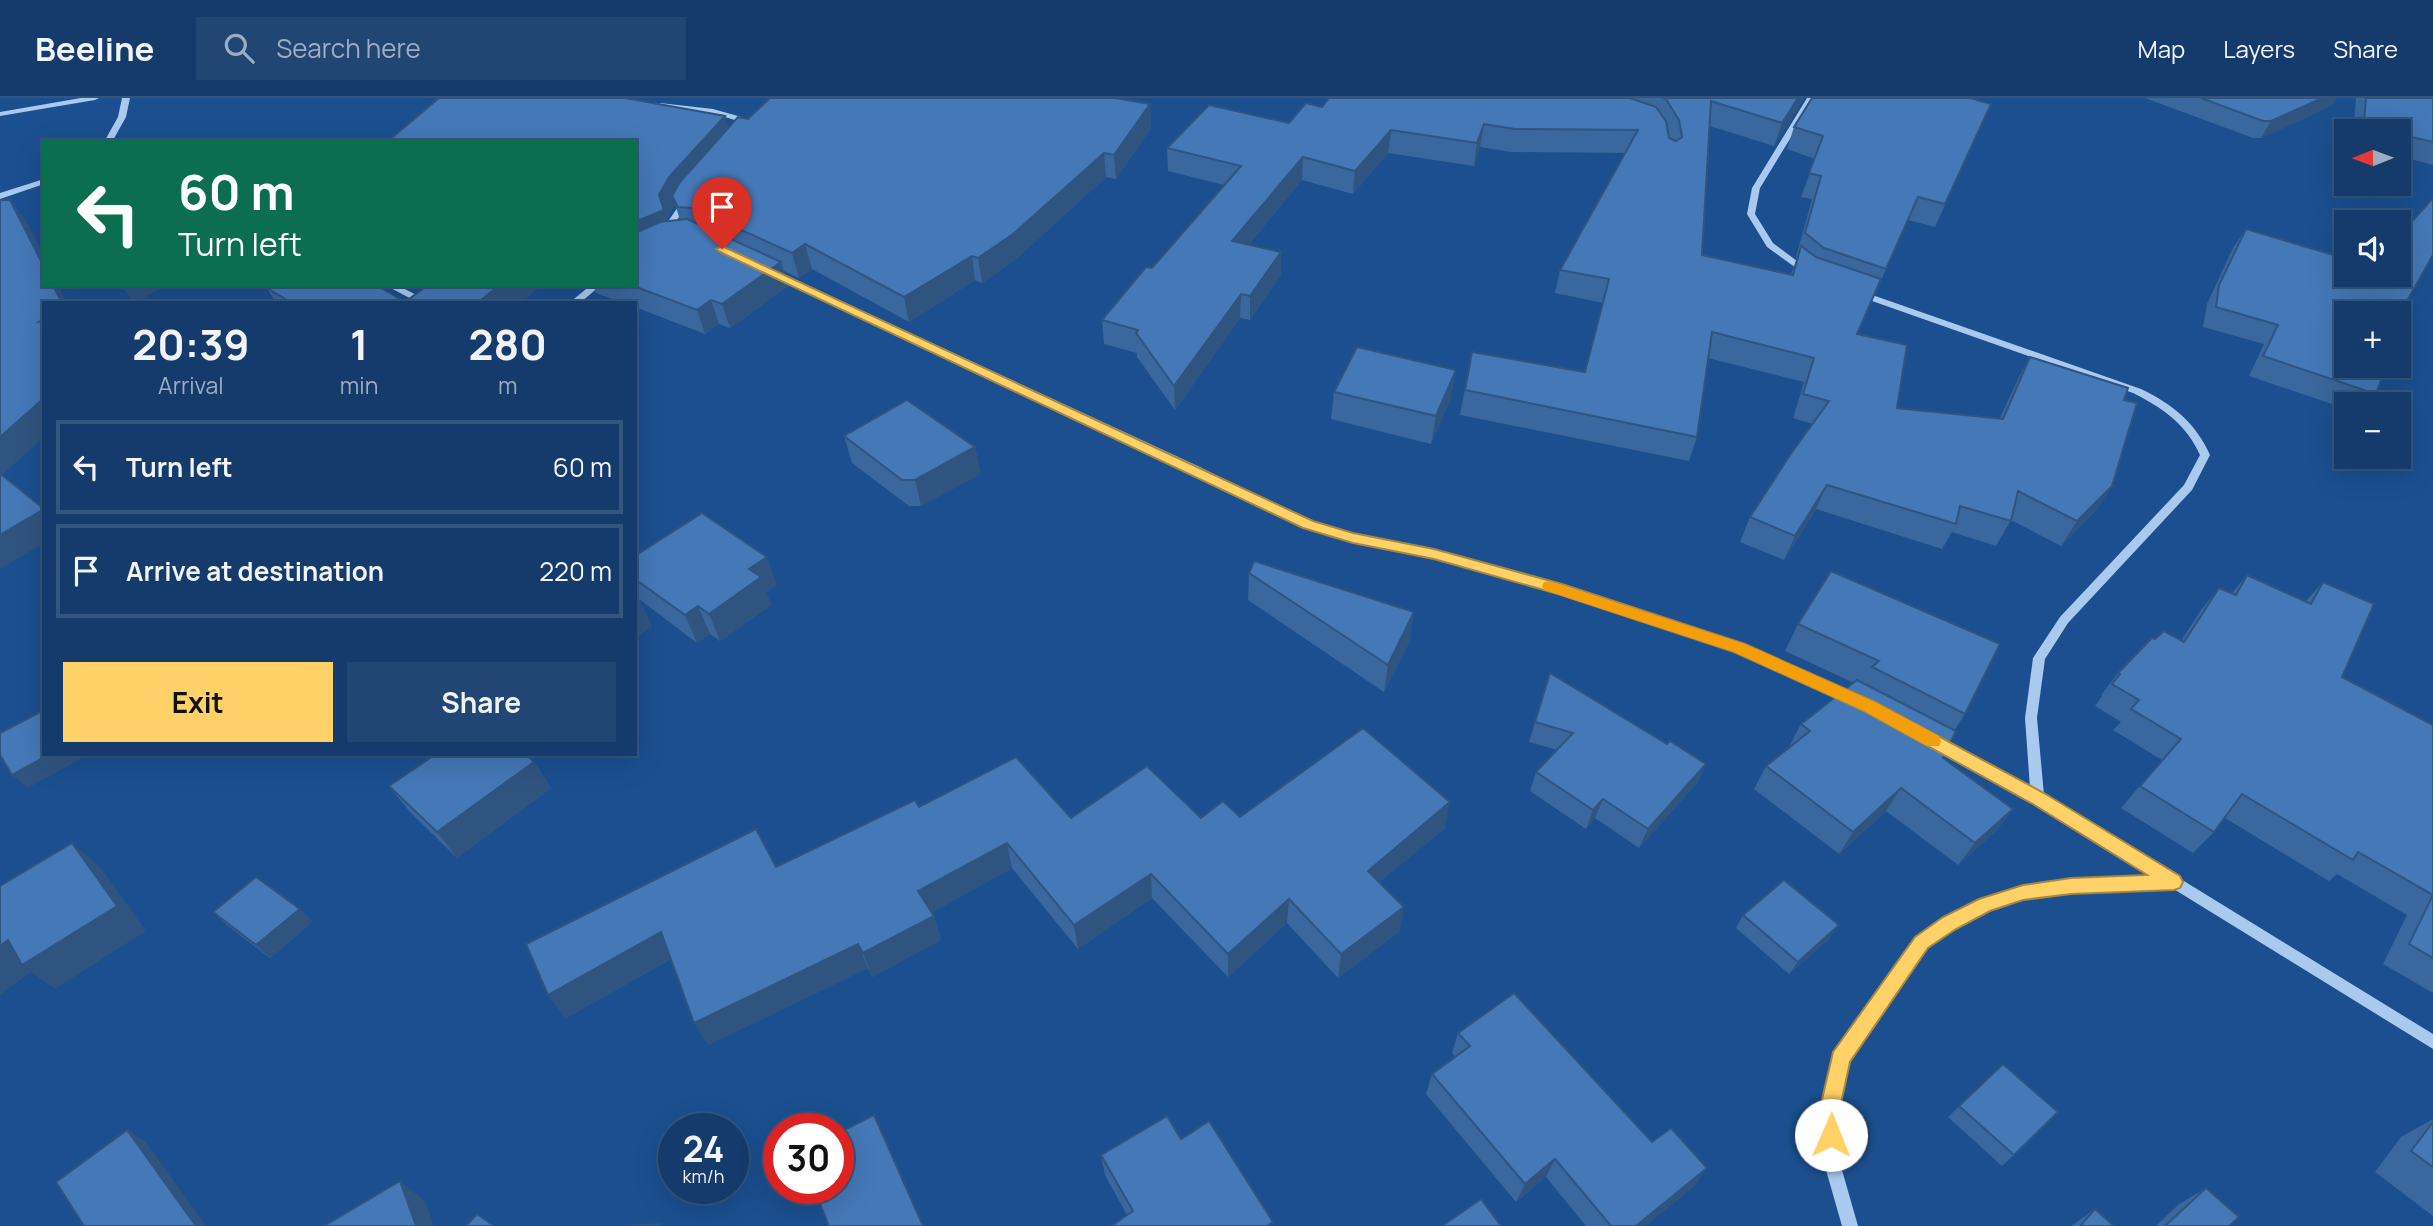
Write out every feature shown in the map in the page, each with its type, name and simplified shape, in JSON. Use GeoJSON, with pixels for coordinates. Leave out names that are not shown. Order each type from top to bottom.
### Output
{"type":"FeatureCollection","features":[{"type":"Feature","properties":{"kind":"street"},"geometry":{"type":"LineString","coordinates":[[0,114],[95,98]]}},
{"type":"Feature","properties":{"kind":"street"},"geometry":{"type":"LineString","coordinates":[[109,140],[122,117],[126,98]]}},
{"type":"Feature","properties":{"kind":"street"},"geometry":{"type":"LineString","coordinates":[[1811,98],[1756,188],[1751,214],[1770,244],[1811,276]]}},
{"type":"Feature","properties":{"kind":"street"},"geometry":{"type":"LineString","coordinates":[[663,105],[713,111],[742,120],[743,134],[737,142]]}},
{"type":"Feature","properties":{"kind":"street"},"geometry":{"type":"LineString","coordinates":[[0,196],[42,182]]}},
{"type":"Feature","properties":{"kind":"street"},"geometry":{"type":"LineString","coordinates":[[697,237],[674,237],[673,220],[682,204],[698,189]]}},
{"type":"Feature","properties":{"kind":"street"},"geometry":{"type":"LineString","coordinates":[[759,267],[1308,524],[1353,538],[1434,554],[1562,590],[1740,648],[1870,707]]}},
{"type":"Feature","properties":{"kind":"street"},"geometry":{"type":"LineString","coordinates":[[393,287],[423,301]]}},
{"type":"Feature","properties":{"kind":"street"},"geometry":{"type":"LineString","coordinates":[[577,301],[594,287]]}},
{"type":"Feature","properties":{"kind":"street"},"geometry":{"type":"LineString","coordinates":[[1850,290],[2137,391],[2164,404],[2185,422],[2197,436],[2205,456],[2188,487],[2064,620],[2039,658],[2031,719],[2038,798]]}},
{"type":"Feature","properties":{"kind":"street"},"geometry":{"type":"LineString","coordinates":[[1917,733],[2038,798],[2433,1042]]}},
{"type":"Feature","properties":{"kind":"street"},"geometry":{"type":"LineString","coordinates":[[1850,1226],[1832,1163],[1830,1108],[1840,1059],[1922,943],[1950,923],[1985,904],[2023,892],[2071,886],[2174,882]]}},
{"type":"Feature","properties":{"kind":"building"},"geometry":{"type":"Polygon","coordinates":[[[439,98],[625,98],[725,116],[669,177],[659,195],[664,210],[637,221],[637,140],[389,140],[439,98]]]}},
{"type":"Feature","properties":{"kind":"building"},"geometry":{"type":"Polygon","coordinates":[[[770,98],[1115,98],[1150,104],[1114,155],[1104,153],[1013,234],[978,258],[972,256],[904,297],[805,244],[792,253],[693,208],[678,207],[672,196],[680,182],[738,117],[748,119],[770,98]]]}},
{"type":"Feature","properties":{"kind":"building"},"geometry":{"type":"Polygon","coordinates":[[[1329,98],[1630,98],[1656,107],[1666,121],[1669,138],[1676,141],[1682,137],[1679,120],[1663,98],[1798,98],[1782,123],[1711,101],[1702,255],[1793,275],[1801,246],[1816,257],[1881,279],[1857,334],[1907,345],[1897,408],[2003,419],[2030,357],[2128,388],[2124,400],[2137,403],[2112,486],[2077,521],[2018,491],[2011,521],[1960,506],[1956,524],[1827,485],[1795,536],[1750,517],[1829,401],[1803,394],[1814,358],[1712,332],[1697,437],[1465,390],[1472,352],[1585,372],[1609,279],[1560,270],[1638,130],[1515,129],[1484,124],[1477,143],[1391,130],[1355,171],[1303,157],[1232,241],[1281,252],[1250,296],[1241,294],[1174,386],[1136,333],[1138,330],[1102,320],[1146,267],[1152,268],[1241,166],[1167,148],[1209,105],[1289,123],[1306,103],[1322,107],[1329,98]]]}},
{"type":"Feature","properties":{"kind":"building"},"geometry":{"type":"Polygon","coordinates":[[[1812,98],[1970,98],[1991,104],[1945,204],[1918,197],[1886,269],[1824,248],[1805,233],[1821,176],[1809,173],[1823,136],[1794,127],[1812,98]]]}},
{"type":"Feature","properties":{"kind":"building"},"geometry":{"type":"Polygon","coordinates":[[[2201,98],[2322,98],[2271,121],[2263,121],[2201,98]]]}},
{"type":"Feature","properties":{"kind":"building"},"geometry":{"type":"Polygon","coordinates":[[[2366,98],[2433,98],[2433,142],[2412,137],[2412,119],[2364,119],[2366,98]]]}},
{"type":"Feature","properties":{"kind":"building"},"geometry":{"type":"Polygon","coordinates":[[[2433,198],[2433,255],[2407,301],[2334,301],[2334,378],[2382,378],[2377,392],[2263,356],[2278,325],[2216,307],[2219,285],[2246,229],[2334,255],[2334,287],[2411,287],[2411,223],[2433,198]]]}},
{"type":"Feature","properties":{"kind":"building"},"geometry":{"type":"Polygon","coordinates":[[[0,200],[10,200],[42,263],[42,287],[54,287],[61,301],[42,301],[42,320],[39,322],[42,322],[42,400],[0,437],[0,200]]]}},
{"type":"Feature","properties":{"kind":"building"},"geometry":{"type":"Polygon","coordinates":[[[687,219],[781,262],[722,304],[711,300],[697,310],[636,287],[637,232],[660,222],[687,219]]]}},
{"type":"Feature","properties":{"kind":"building"},"geometry":{"type":"Polygon","coordinates":[[[379,287],[403,301],[289,301],[267,288],[379,287]]]}},
{"type":"Feature","properties":{"kind":"building"},"geometry":{"type":"Polygon","coordinates":[[[425,287],[497,287],[480,301],[406,301],[425,287]]]}},
{"type":"Feature","properties":{"kind":"building"},"geometry":{"type":"Polygon","coordinates":[[[1357,347],[1456,370],[1436,416],[1334,392],[1357,347]]]}},
{"type":"Feature","properties":{"kind":"building"},"geometry":{"type":"Polygon","coordinates":[[[907,400],[975,447],[915,480],[902,480],[844,436],[907,400]]]}},
{"type":"Feature","properties":{"kind":"building"},"geometry":{"type":"Polygon","coordinates":[[[2,475],[42,507],[42,510],[0,535],[2,475]]]}},
{"type":"Feature","properties":{"kind":"building"},"geometry":{"type":"Polygon","coordinates":[[[702,513],[767,557],[749,569],[761,577],[709,614],[698,606],[685,615],[637,580],[637,555],[702,513]]]}},
{"type":"Feature","properties":{"kind":"building"},"geometry":{"type":"Polygon","coordinates":[[[1254,561],[1414,612],[1388,665],[1249,573],[1254,561]]]}},
{"type":"Feature","properties":{"kind":"building"},"geometry":{"type":"Polygon","coordinates":[[[1831,571],[2000,644],[1965,714],[1872,667],[1879,661],[1798,624],[1831,571]]]}},
{"type":"Feature","properties":{"kind":"building"},"geometry":{"type":"Polygon","coordinates":[[[2247,575],[2311,604],[2323,582],[2374,604],[2342,677],[2433,725],[2433,895],[2358,852],[2353,860],[2242,794],[2214,832],[2140,786],[2181,739],[2131,709],[2139,700],[2112,684],[2120,674],[2118,673],[2152,638],[2155,639],[2164,631],[2184,642],[2219,588],[2236,595],[2247,575]]]}},
{"type":"Feature","properties":{"kind":"building"},"geometry":{"type":"Polygon","coordinates":[[[1550,673],[1667,744],[1670,741],[1706,764],[1648,829],[1603,799],[1593,810],[1536,772],[1573,733],[1535,722],[1550,673]]]}},
{"type":"Feature","properties":{"kind":"building"},"geometry":{"type":"Polygon","coordinates":[[[1857,680],[1956,731],[1943,758],[2013,809],[1975,843],[1901,788],[1853,832],[1766,766],[1810,731],[1801,724],[1857,680]]]}},
{"type":"Feature","properties":{"kind":"building"},"geometry":{"type":"Polygon","coordinates":[[[42,711],[42,756],[46,756],[12,775],[0,755],[0,733],[42,711]]]}},
{"type":"Feature","properties":{"kind":"building"},"geometry":{"type":"Polygon","coordinates":[[[1363,728],[1450,802],[1368,871],[1404,907],[1341,954],[1289,899],[1228,954],[1151,874],[1074,925],[1007,843],[918,891],[934,916],[863,953],[858,944],[694,1023],[661,932],[548,995],[526,944],[756,829],[776,867],[915,800],[919,807],[1016,757],[1071,818],[1147,766],[1201,818],[1223,801],[1240,817],[1363,728]]]}},
{"type":"Feature","properties":{"kind":"building"},"geometry":{"type":"Polygon","coordinates":[[[433,756],[527,756],[534,762],[437,832],[389,786],[433,756]]]}},
{"type":"Feature","properties":{"kind":"building"},"geometry":{"type":"Polygon","coordinates":[[[72,843],[117,906],[22,965],[8,940],[0,946],[0,886],[72,843]]]}},
{"type":"Feature","properties":{"kind":"building"},"geometry":{"type":"Polygon","coordinates":[[[256,877],[300,909],[256,945],[213,912],[256,877]]]}},
{"type":"Feature","properties":{"kind":"building"},"geometry":{"type":"Polygon","coordinates":[[[1784,880],[1839,925],[1798,962],[1743,915],[1784,880]]]}},
{"type":"Feature","properties":{"kind":"building"},"geometry":{"type":"Polygon","coordinates":[[[2433,895],[2433,958],[2409,944],[2433,895]]]}},
{"type":"Feature","properties":{"kind":"building"},"geometry":{"type":"Polygon","coordinates":[[[1514,993],[1652,1142],[1671,1128],[1707,1168],[1636,1226],[1611,1226],[1555,1159],[1525,1184],[1432,1074],[1470,1046],[1458,1033],[1514,993]]]}},
{"type":"Feature","properties":{"kind":"building"},"geometry":{"type":"Polygon","coordinates":[[[2003,1064],[2058,1112],[2014,1155],[1959,1106],[2003,1064]]]}},
{"type":"Feature","properties":{"kind":"building"},"geometry":{"type":"Polygon","coordinates":[[[874,1115],[923,1226],[829,1226],[820,1204],[854,1204],[854,1125],[874,1115]]]}},
{"type":"Feature","properties":{"kind":"building"},"geometry":{"type":"Polygon","coordinates":[[[1167,1116],[1181,1139],[1209,1121],[1273,1222],[1267,1226],[1111,1226],[1133,1211],[1101,1155],[1167,1116]]]}},
{"type":"Feature","properties":{"kind":"building"},"geometry":{"type":"Polygon","coordinates":[[[2433,1122],[2433,1167],[2411,1151],[2433,1122]]]}},
{"type":"Feature","properties":{"kind":"building"},"geometry":{"type":"Polygon","coordinates":[[[127,1130],[196,1226],[84,1226],[56,1182],[127,1130]]]}},
{"type":"Feature","properties":{"kind":"building"},"geometry":{"type":"Polygon","coordinates":[[[400,1181],[416,1226],[324,1226],[400,1181]]]}},
{"type":"Feature","properties":{"kind":"building"},"geometry":{"type":"Polygon","coordinates":[[[2206,1188],[2239,1217],[2229,1226],[2165,1226],[2206,1188]]]}},
{"type":"Feature","properties":{"kind":"building"},"geometry":{"type":"Polygon","coordinates":[[[1481,1199],[1501,1226],[1442,1226],[1481,1199]]]}},
{"type":"Feature","properties":{"kind":"building"},"geometry":{"type":"Polygon","coordinates":[[[2095,1209],[2114,1226],[2080,1226],[2095,1209]]]}},
{"type":"Feature","properties":{"kind":"building"},"geometry":{"type":"Polygon","coordinates":[[[477,1214],[494,1226],[466,1226],[477,1214]]]}},
{"type":"Feature","properties":{"kind":"building"},"geometry":{"type":"Polygon","coordinates":[[[660,1224],[659,1226],[627,1226],[660,1224]]]}},
{"type":"Feature","properties":{"kind":"slow traffic"},"geometry":{"type":"LineString","coordinates":[[1549,586],[1740,648],[1870,707],[1933,741]]}},
{"type":"Feature","properties":{"kind":"route"},"geometry":{"type":"LineString","coordinates":[[722,249],[1044,401],[1196,469],[1262,504],[1308,524],[1353,538],[1434,554],[1562,590],[1740,648],[1870,707],[2038,798],[2174,882],[2071,886],[2023,892],[1985,904],[1950,923],[1922,943],[1840,1059],[1830,1108],[1831,1135]]}}]}
